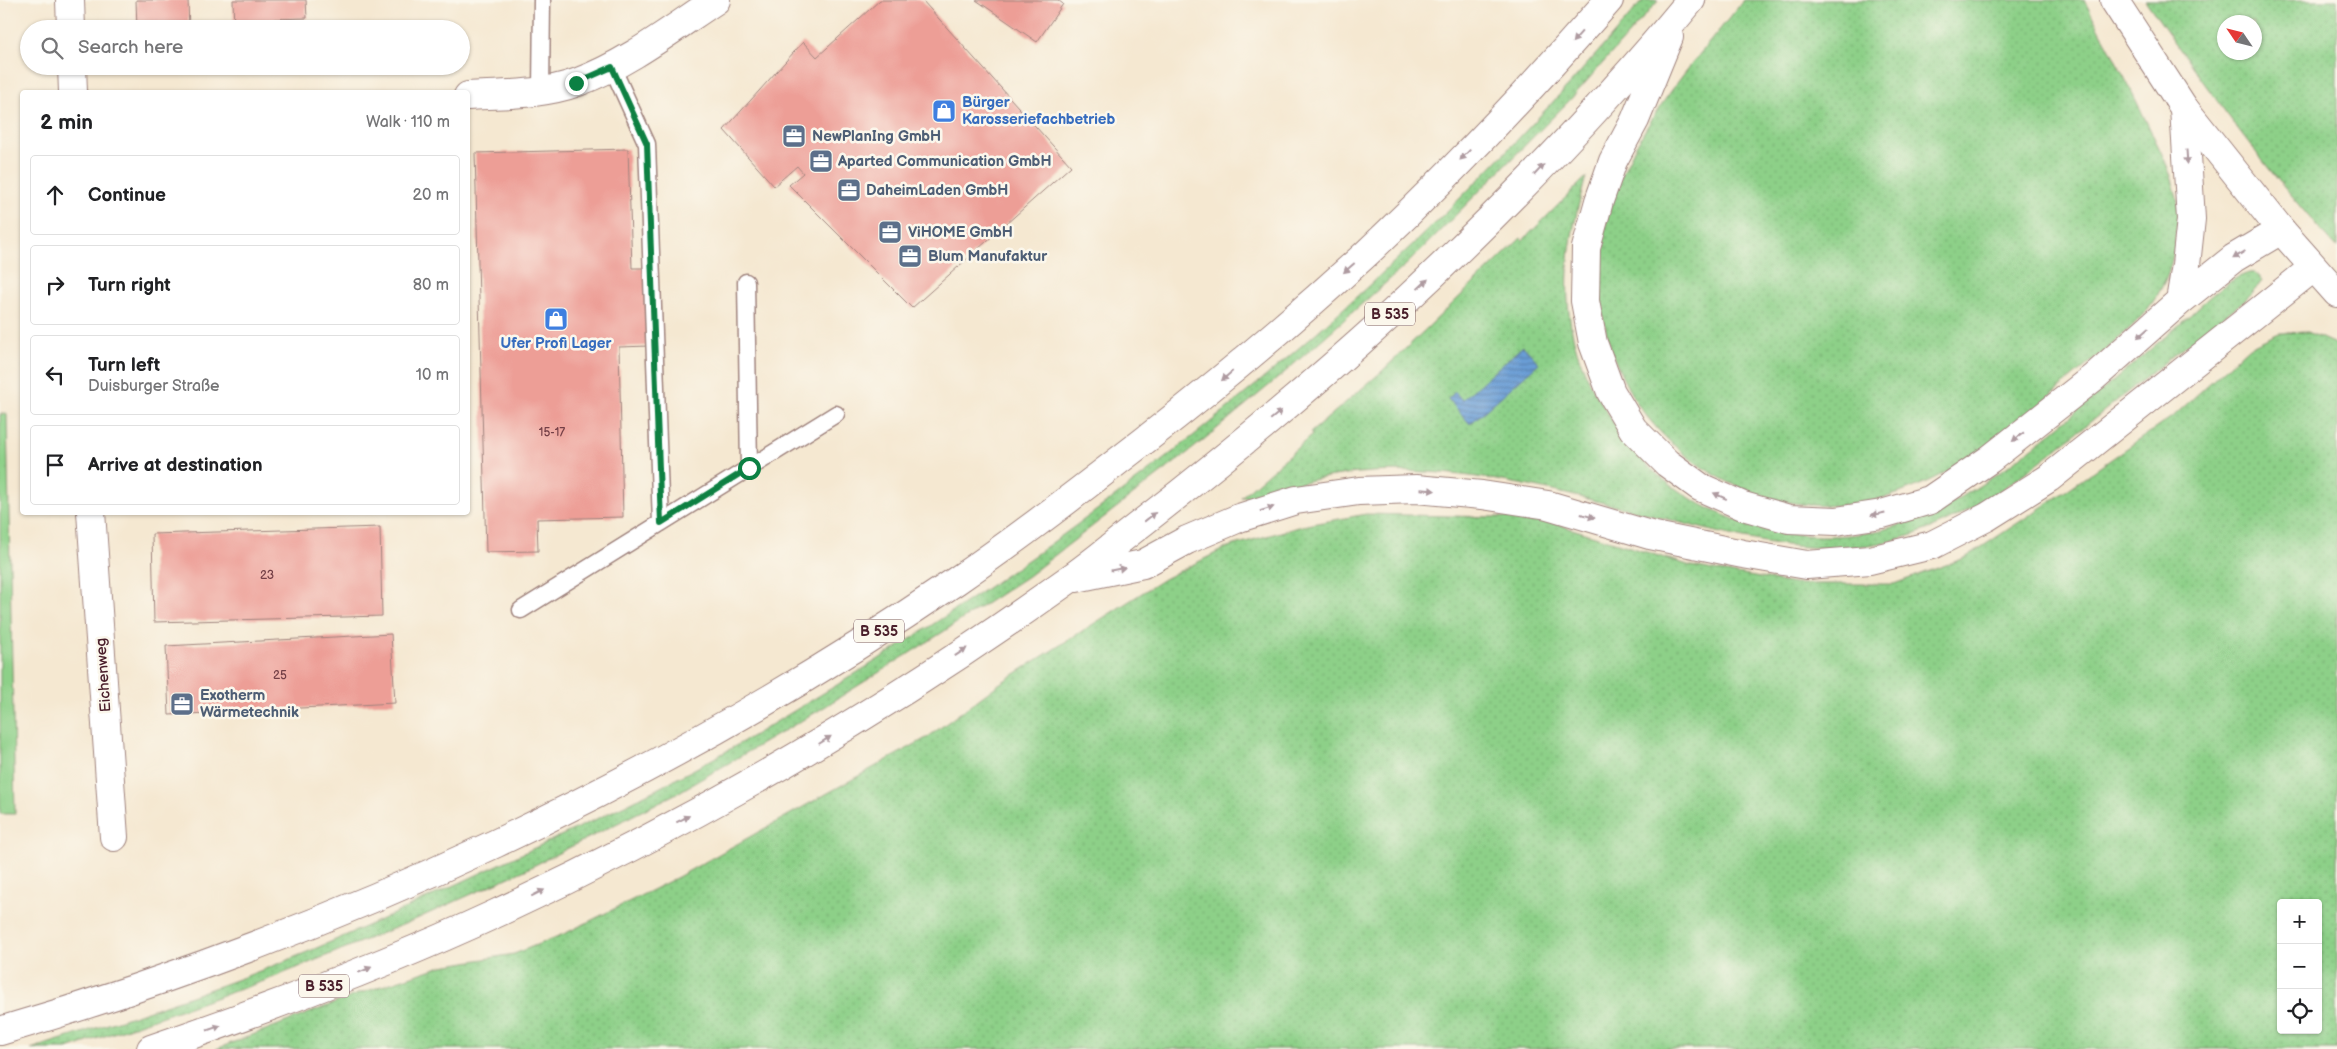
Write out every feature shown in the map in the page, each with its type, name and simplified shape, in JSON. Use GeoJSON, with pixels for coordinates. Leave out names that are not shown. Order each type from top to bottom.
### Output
{"type":"FeatureCollection","features":[{"type":"Feature","properties":{"kind":"main road"},"geometry":{"type":"LineString","coordinates":[[70,0],[71,20]]}},
{"type":"Feature","properties":{"kind":"main road"},"geometry":{"type":"LineString","coordinates":[[470,96],[541,90],[576,83],[612,67],[716,0]]}},
{"type":"Feature","properties":{"kind":"main road","name":"B 535"},"geometry":{"type":"LineString","coordinates":[[0,1031],[81,1007],[216,961],[365,901],[531,827],[671,756],[777,695],[885,628],[958,580],[1066,502],[1220,381],[1380,240],[1534,84],[1609,0]]}},
{"type":"Feature","properties":{"kind":"main road"},"geometry":{"type":"LineString","coordinates":[[2114,0],[2184,108],[2281,230],[2337,293]]}},
{"type":"Feature","properties":{"kind":"main road"},"geometry":{"type":"LineString","coordinates":[[1685,8],[1634,120],[1613,161],[1599,201],[1586,248],[1586,301],[1592,343],[1611,392],[1633,429],[1667,463],[1700,486],[1743,506],[1789,519],[1836,521],[1882,514],[1930,500],[1990,459],[2086,383],[2180,301],[2234,258],[2281,230]]}},
{"type":"Feature","properties":{"kind":"main road","name":"B 535"},"geometry":{"type":"LineString","coordinates":[[151,1049],[346,978],[494,914],[592,866],[711,805],[815,746],[918,682],[1070,579],[1218,464],[1324,375],[1424,284],[1540,169],[1599,107],[1685,8]]}},
{"type":"Feature","properties":{"kind":"main road"},"geometry":{"type":"LineString","coordinates":[[72,75],[73,90]]}},
{"type":"Feature","properties":{"kind":"main road"},"geometry":{"type":"LineString","coordinates":[[2180,301],[2191,219],[2184,108]]}},
{"type":"Feature","properties":{"kind":"main road"},"geometry":{"type":"LineString","coordinates":[[1070,579],[1143,564],[1186,540],[1239,518],[1296,500],[1378,490],[1416,489],[1482,495],[1548,505],[1650,535],[1807,565],[1870,560],[1932,545],[1987,517],[2049,478],[2313,268]]}},
{"type":"Feature","properties":{"kind":"main road","name":"Eichenweg"},"geometry":{"type":"LineString","coordinates":[[91,515],[114,837]]}},
{"type":"Feature","properties":{"kind":"lane"},"geometry":{"type":"LineString","coordinates":[[541,90],[542,0]]}},
{"type":"Feature","properties":{"kind":"lane"},"geometry":{"type":"LineString","coordinates":[[612,67],[647,144],[661,523]]}},
{"type":"Feature","properties":{"kind":"lane"},"geometry":{"type":"LineString","coordinates":[[746,282],[749,468]]}},
{"type":"Feature","properties":{"kind":"lane"},"geometry":{"type":"LineString","coordinates":[[521,610],[836,414]]}},
{"type":"Feature","properties":{"kind":"green space"},"geometry":{"type":"Polygon","coordinates":[[[1643,0],[1659,0],[1569,101],[1407,264],[1284,373],[1195,447],[1028,576],[943,632],[818,711],[679,792],[525,870],[412,921],[267,980],[67,1049],[31,1049],[218,987],[310,951],[577,828],[726,752],[923,631],[1037,554],[1147,472],[1254,386],[1358,296],[1457,201],[1552,103],[1643,0]]]}},
{"type":"Feature","properties":{"kind":"green space"},"geometry":{"type":"Polygon","coordinates":[[[1744,0],[2084,0],[2162,154],[2173,183],[2178,211],[2173,256],[2157,296],[2145,312],[2116,341],[1990,444],[1941,475],[1887,497],[1847,505],[1807,505],[1768,497],[1730,483],[1695,463],[1665,437],[1639,405],[1619,370],[1606,332],[1600,292],[1600,271],[1609,212],[1619,182],[1632,153],[1665,99],[1744,0]]]}},
{"type":"Feature","properties":{"kind":"green space"},"geometry":{"type":"Polygon","coordinates":[[[2145,0],[2337,0],[2337,248],[2285,189],[2213,96],[2145,0]]]}},
{"type":"Feature","properties":{"kind":"green space"},"geometry":{"type":"Polygon","coordinates":[[[1586,177],[1576,214],[1570,251],[1568,307],[1577,352],[1598,398],[1633,450],[1658,475],[1686,496],[1717,512],[1750,525],[1785,533],[1820,536],[1855,534],[1889,528],[1912,521],[1955,500],[1996,475],[2053,431],[2219,289],[2249,273],[2256,273],[2262,281],[2237,306],[2073,436],[1992,496],[1963,513],[1933,527],[1902,538],[1869,545],[1840,548],[1783,545],[1727,534],[1539,488],[1503,481],[1431,472],[1394,471],[1344,474],[1304,482],[1250,497],[1241,497],[1312,435],[1310,433],[1380,373],[1521,238],[1523,240],[1586,177]]]}},
{"type":"Feature","properties":{"kind":"green space"},"geometry":{"type":"Polygon","coordinates":[[[2308,332],[2333,343],[2337,347],[2337,1049],[216,1049],[361,993],[442,966],[514,954],[566,933],[678,877],[928,737],[999,684],[1164,579],[1228,547],[1302,526],[1366,514],[1537,518],[1691,566],[1795,584],[1894,584],[1965,558],[2057,497],[2176,414],[2249,347],[2279,333],[2308,332]]]}},
{"type":"Feature","properties":{"kind":"green space"},"geometry":{"type":"Polygon","coordinates":[[[0,414],[7,414],[15,814],[0,814],[0,414]]]}},
{"type":"Feature","properties":{"kind":"water"},"geometry":{"type":"Polygon","coordinates":[[[1523,346],[1539,363],[1470,424],[1448,399],[1455,392],[1462,400],[1523,346]]]}},
{"type":"Feature","properties":{"kind":"building"},"geometry":{"type":"Polygon","coordinates":[[[136,0],[188,0],[189,20],[137,20],[136,0]]]}},
{"type":"Feature","properties":{"kind":"building"},"geometry":{"type":"Polygon","coordinates":[[[233,0],[306,0],[307,18],[234,20],[233,0]]]}},
{"type":"Feature","properties":{"kind":"building"},"geometry":{"type":"Polygon","coordinates":[[[880,0],[922,0],[1071,166],[912,308],[789,185],[803,173],[797,166],[774,186],[724,130],[803,42],[817,57],[880,0]]]}},
{"type":"Feature","properties":{"kind":"building"},"geometry":{"type":"Polygon","coordinates":[[[976,0],[1058,0],[1063,4],[1037,42],[976,0]]]}},
{"type":"Feature","properties":{"kind":"building"},"geometry":{"type":"Polygon","coordinates":[[[628,149],[632,268],[647,268],[649,346],[619,347],[623,517],[537,519],[538,551],[486,552],[475,153],[628,149]]]}},
{"type":"Feature","properties":{"kind":"building"},"geometry":{"type":"Polygon","coordinates":[[[380,527],[382,616],[154,622],[152,534],[380,527]]]}},
{"type":"Feature","properties":{"kind":"building"},"geometry":{"type":"Polygon","coordinates":[[[391,634],[395,703],[169,715],[166,646],[391,634]]]}},
{"type":"Feature","properties":{"kind":"place","name":"Bürger Karosseriefachbetrieb"},"geometry":{"type":"Point","coordinates":[944,111]}},
{"type":"Feature","properties":{"kind":"place","name":"NewPlanIng GmbH"},"geometry":{"type":"Point","coordinates":[794,136]}},
{"type":"Feature","properties":{"kind":"place","name":"Aparted Communication GmbH"},"geometry":{"type":"Point","coordinates":[821,161]}},
{"type":"Feature","properties":{"kind":"place","name":"DaheimLaden GmbH"},"geometry":{"type":"Point","coordinates":[849,190]}},
{"type":"Feature","properties":{"kind":"place","name":"ViHOME GmbH"},"geometry":{"type":"Point","coordinates":[890,232]}},
{"type":"Feature","properties":{"kind":"place","name":"Blum Manufaktur"},"geometry":{"type":"Point","coordinates":[910,256]}},
{"type":"Feature","properties":{"kind":"place","name":"Ufer Profi Lager"},"geometry":{"type":"Point","coordinates":[556,319]}},
{"type":"Feature","properties":{"kind":"place","name":"Exotherm Wärmetechnik"},"geometry":{"type":"Point","coordinates":[182,704]}},
{"type":"Feature","properties":{"kind":"route"},"geometry":{"type":"LineString","coordinates":[[576,83],[612,67],[647,144],[661,523],[749,468]]}}]}
